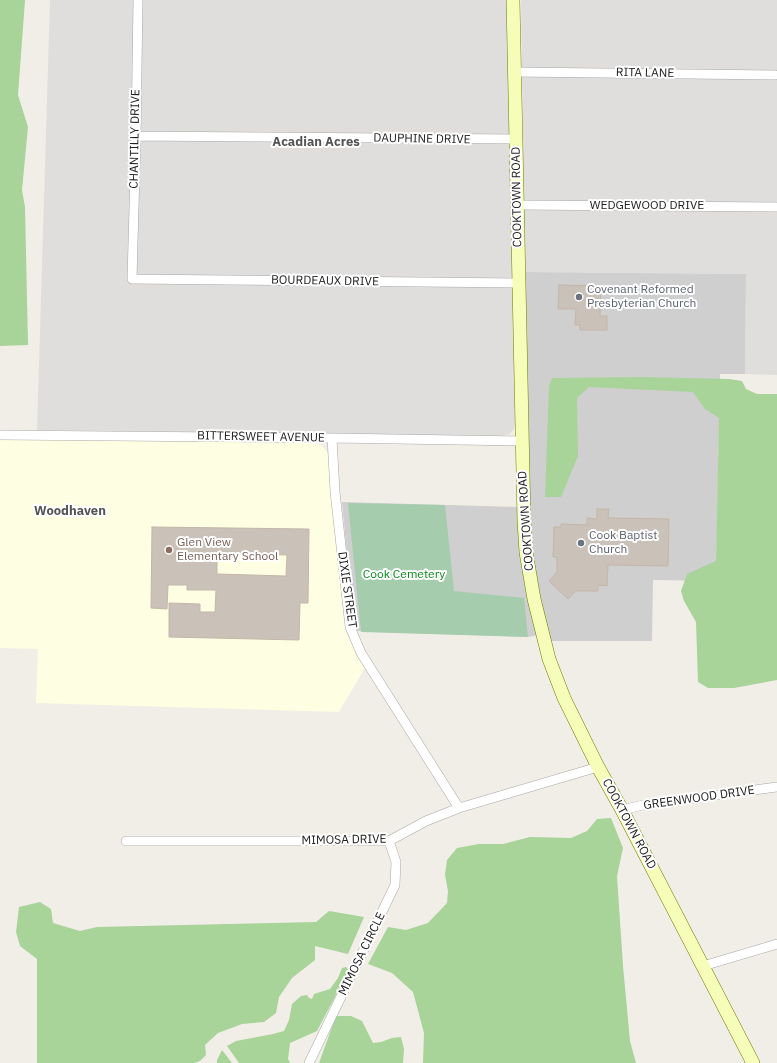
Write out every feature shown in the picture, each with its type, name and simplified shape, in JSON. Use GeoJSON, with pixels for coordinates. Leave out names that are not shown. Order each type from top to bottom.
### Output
{"type":"FeatureCollection","features":[{"type":"Feature","properties":{"kind":"street","name":"CHANTILLY DRIVE"},"geometry":{"type":"LineString","coordinates":[[132,279],[138,0]]}},
{"type":"Feature","properties":{"kind":"street","name":"COOKTOWN ROAD"},"geometry":{"type":"LineString","coordinates":[[513,0],[518,205],[518,283],[525,537],[534,599],[549,659],[564,698],[598,767],[622,810],[753,1063]]}},
{"type":"Feature","properties":{"kind":"street","name":"RITA LANE"},"geometry":{"type":"LineString","coordinates":[[515,72],[775,75]]}},
{"type":"Feature","properties":{"kind":"street","name":"DAUPHINE DRIVE"},"geometry":{"type":"LineString","coordinates":[[136,136],[516,140]]}},
{"type":"Feature","properties":{"kind":"street","name":"WEDGEWOOD DRIVE"},"geometry":{"type":"LineString","coordinates":[[518,205],[777,207]]}},
{"type":"Feature","properties":{"kind":"street","name":"BOURDEAUX DRIVE"},"geometry":{"type":"LineString","coordinates":[[132,279],[518,283]]}},
{"type":"Feature","properties":{"kind":"street","name":"BITTERSWEET AVENUE"},"geometry":{"type":"LineString","coordinates":[[0,435],[522,441]]}},
{"type":"Feature","properties":{"kind":"street","name":"DIXIE STREET"},"geometry":{"type":"LineString","coordinates":[[332,438],[335,492],[350,627],[361,653],[459,808]]}},
{"type":"Feature","properties":{"kind":"street","name":"MIMOSA DRIVE"},"geometry":{"type":"LineString","coordinates":[[126,841],[389,841],[426,822],[459,808],[598,767]]}},
{"type":"Feature","properties":{"kind":"street","name":"GREENWOOD DRIVE"},"geometry":{"type":"LineString","coordinates":[[622,810],[643,805],[777,787]]}},
{"type":"Feature","properties":{"kind":"street","name":"MIMOSA CIRCLE"},"geometry":{"type":"LineString","coordinates":[[309,1063],[396,886],[396,862],[389,841]]}},
{"type":"Feature","properties":{"kind":"street"},"geometry":{"type":"LineString","coordinates":[[703,966],[777,944]]}},
{"type":"Feature","properties":{"kind":"shaded area"},"geometry":{"type":"Polygon","coordinates":[[[50,0],[509,0],[516,422],[514,429],[510,434],[500,436],[37,430],[50,0]]]}},
{"type":"Feature","properties":{"kind":"shaded area"},"geometry":{"type":"Polygon","coordinates":[[[521,0],[777,0],[777,375],[745,374],[746,274],[525,272],[521,0]]]}},
{"type":"Feature","properties":{"kind":"shaded area"},"geometry":{"type":"Polygon","coordinates":[[[525,272],[746,274],[745,374],[720,374],[716,581],[653,580],[652,641],[550,641],[538,589],[531,537],[529,502],[525,272]]]}},
{"type":"Feature","properties":{"kind":"shaded area","name":"Glen View Elementary School"},"geometry":{"type":"Polygon","coordinates":[[[0,439],[307,441],[322,446],[328,455],[348,636],[366,666],[339,712],[36,703],[38,649],[0,648],[0,439]]]}},
{"type":"Feature","properties":{"kind":"shaded area","name":"Cook Cemetery"},"geometry":{"type":"Polygon","coordinates":[[[342,502],[518,507],[539,635],[528,637],[357,631],[353,617],[342,502]]]}},
{"type":"Feature","properties":{"kind":"green space"},"geometry":{"type":"Polygon","coordinates":[[[0,0],[25,0],[18,95],[28,127],[22,190],[25,207],[28,345],[0,346],[0,0]]]}},
{"type":"Feature","properties":{"kind":"green space"},"geometry":{"type":"Polygon","coordinates":[[[641,377],[729,379],[742,381],[746,389],[757,394],[777,394],[777,680],[734,688],[708,688],[698,682],[696,622],[684,601],[681,591],[687,574],[716,561],[719,418],[705,409],[693,392],[589,387],[577,398],[578,456],[561,497],[545,497],[549,386],[552,378],[641,377]]]}},
{"type":"Feature","properties":{"kind":"green space","name":"Cook Cemetery"},"geometry":{"type":"Polygon","coordinates":[[[348,503],[445,505],[454,591],[524,598],[528,637],[361,632],[348,503]]]}},
{"type":"Feature","properties":{"kind":"green space"},"geometry":{"type":"Polygon","coordinates":[[[611,818],[623,848],[617,876],[630,1041],[636,1063],[423,1063],[424,1033],[413,992],[392,973],[368,964],[388,927],[406,930],[428,923],[447,903],[448,891],[445,875],[447,860],[457,848],[479,844],[503,844],[530,837],[571,838],[587,831],[597,819],[611,818]]]}},
{"type":"Feature","properties":{"kind":"green space"},"geometry":{"type":"Polygon","coordinates":[[[40,902],[51,909],[53,923],[80,931],[97,927],[316,922],[329,911],[364,917],[348,954],[315,946],[315,960],[292,978],[279,997],[276,1013],[264,1022],[242,1024],[218,1033],[205,1045],[206,1055],[200,1061],[194,1063],[37,1063],[37,959],[20,946],[16,932],[19,907],[40,902]]]}},
{"type":"Feature","properties":{"kind":"green space"},"geometry":{"type":"Polygon","coordinates":[[[346,967],[349,970],[317,1031],[290,1043],[288,1059],[290,1063],[239,1063],[227,1046],[236,1041],[284,1031],[289,1020],[292,1004],[301,996],[307,995],[312,999],[314,994],[330,989],[338,978],[342,968],[346,967]]]}},
{"type":"Feature","properties":{"kind":"green space"},"geometry":{"type":"Polygon","coordinates":[[[336,1016],[351,1016],[362,1021],[373,1043],[401,1037],[404,1049],[403,1063],[319,1063],[336,1016]]]}},
{"type":"Feature","properties":{"kind":"green space"},"geometry":{"type":"Polygon","coordinates":[[[222,1050],[232,1063],[217,1063],[222,1050]]]}},
{"type":"Feature","properties":{"kind":"building","name":"Covenant Reformed Presbyterian Church"},"geometry":{"type":"Polygon","coordinates":[[[559,285],[601,286],[600,316],[607,316],[607,330],[580,330],[580,325],[575,325],[576,309],[558,309],[559,285]]]}},
{"type":"Feature","properties":{"kind":"building"},"geometry":{"type":"Polygon","coordinates":[[[597,509],[609,509],[608,518],[669,519],[668,566],[608,565],[607,586],[598,585],[598,591],[576,591],[568,599],[549,581],[557,572],[557,557],[553,557],[554,527],[561,527],[561,524],[587,525],[587,518],[597,519],[597,509]]]}},
{"type":"Feature","properties":{"kind":"building"},"geometry":{"type":"Polygon","coordinates":[[[152,527],[309,529],[308,603],[300,603],[299,640],[169,637],[169,603],[200,604],[200,612],[215,612],[216,590],[187,590],[187,585],[168,585],[167,609],[151,608],[152,527]],[[217,553],[217,574],[286,576],[287,555],[217,553]]]}},
{"type":"Feature","properties":{"kind":"place","name":"Covenant Reformed Presbyterian Church"},"geometry":{"type":"Point","coordinates":[579,297]}},
{"type":"Feature","properties":{"kind":"place","name":"Cook Baptist Church"},"geometry":{"type":"Point","coordinates":[581,543]}},
{"type":"Feature","properties":{"kind":"place","name":"Glen View Elementary School"},"geometry":{"type":"Point","coordinates":[169,550]}},
{"type":"Feature","properties":{"kind":"district","name":"Acadian Acres"},"geometry":{"type":"Point","coordinates":[316,142]}},
{"type":"Feature","properties":{"kind":"district","name":"Woodhaven"},"geometry":{"type":"Point","coordinates":[70,511]}}]}
